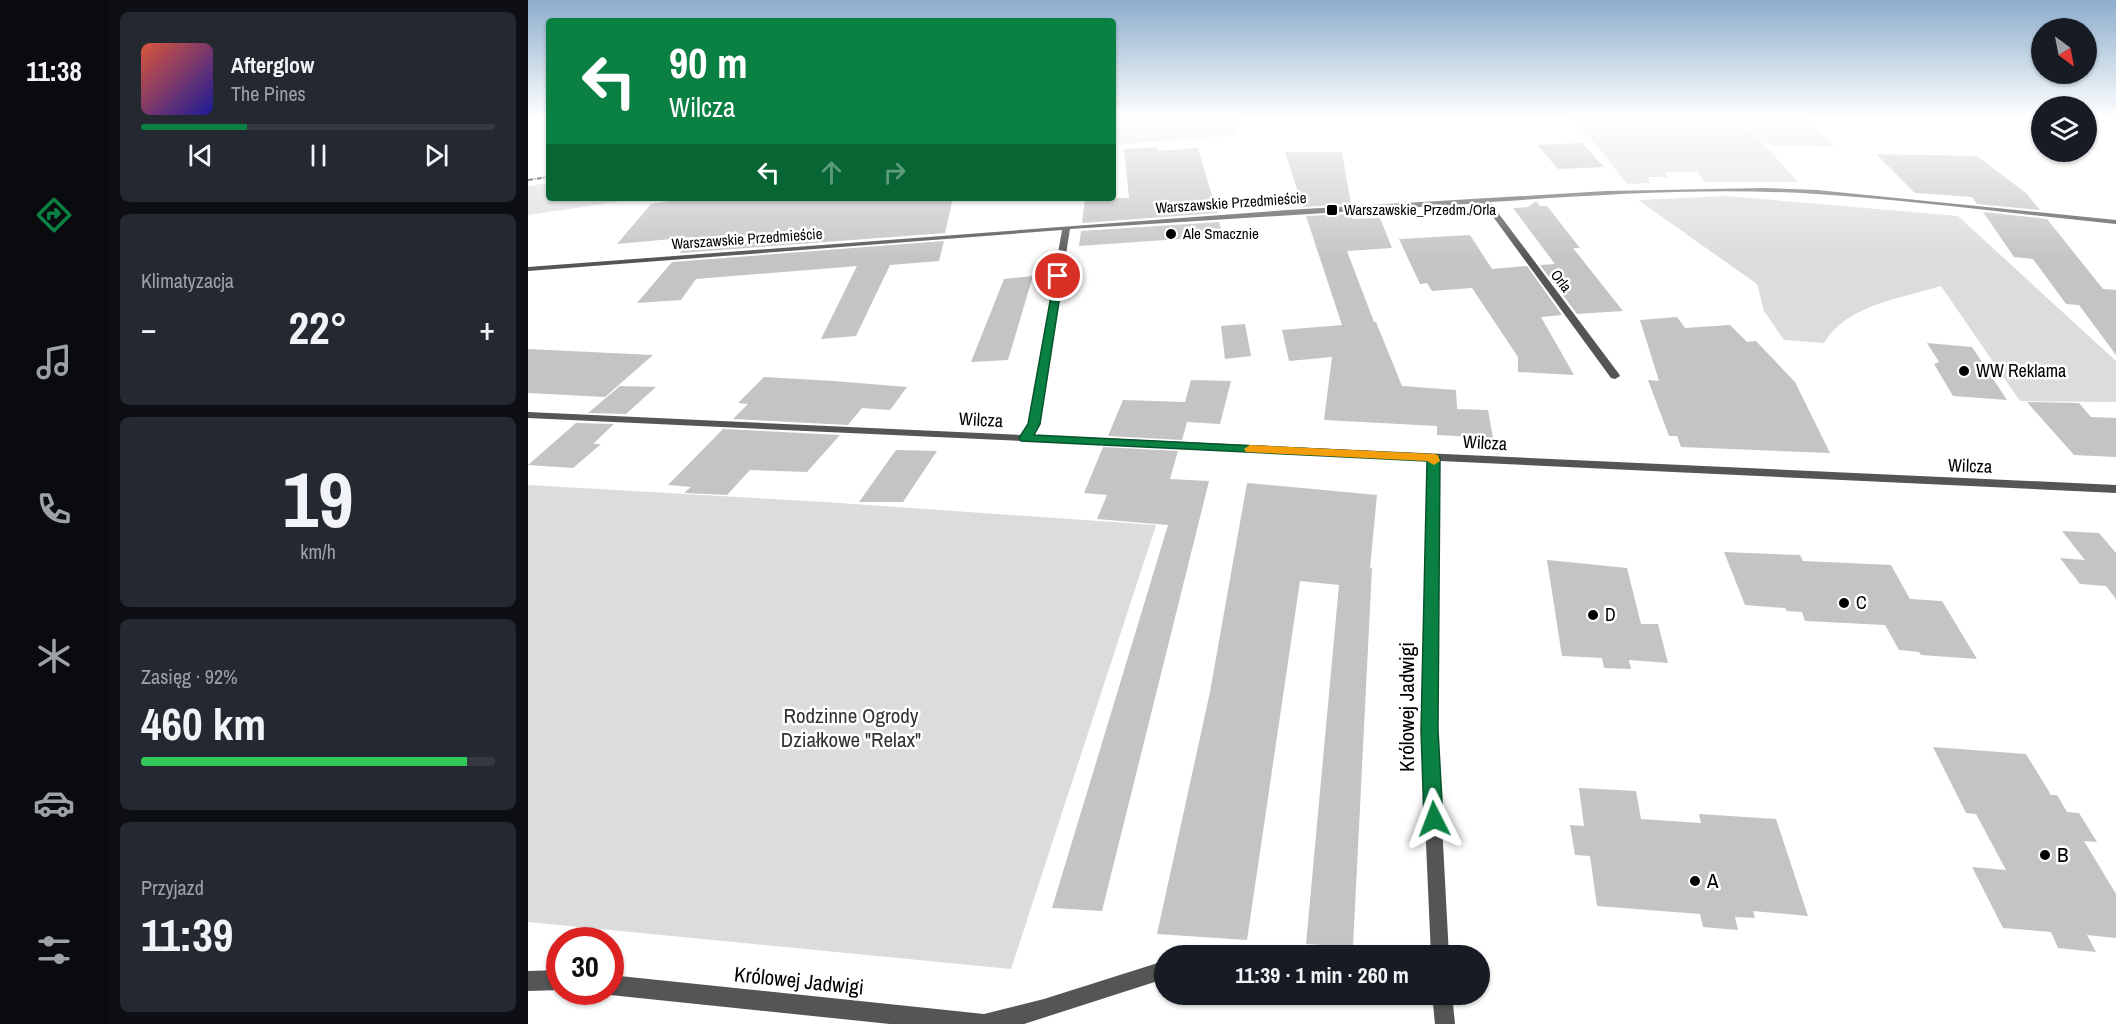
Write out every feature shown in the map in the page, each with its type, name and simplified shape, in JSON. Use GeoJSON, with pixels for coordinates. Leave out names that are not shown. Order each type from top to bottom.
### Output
{"type":"FeatureCollection","features":[{"type":"Feature","properties":{"kind":"street","name":"Warszawskie Przedmieście"},"geometry":{"type":"LineString","coordinates":[[528,269],[1066,229],[1665,191],[1775,190],[2116,222]]}},
{"type":"Feature","properties":{"kind":"street","name":"Orla"},"geometry":{"type":"LineString","coordinates":[[1485,201],[1615,376]]}},
{"type":"Feature","properties":{"kind":"street"},"geometry":{"type":"LineString","coordinates":[[1025,438],[1034,424],[1066,229]]}},
{"type":"Feature","properties":{"kind":"street","name":"Wilcza"},"geometry":{"type":"LineString","coordinates":[[528,415],[2116,489]]}},
{"type":"Feature","properties":{"kind":"street","name":"Królowej Jadwigi"},"geometry":{"type":"LineString","coordinates":[[1434,458],[1429,730],[1439,945]]}},
{"type":"Feature","properties":{"kind":"street","name":"Królowej Jadwigi"},"geometry":{"type":"LineString","coordinates":[[624,986],[985,1024],[1044,1009],[1154,973]]}},
{"type":"Feature","properties":{"kind":"street"},"geometry":{"type":"LineString","coordinates":[[528,981],[546,980]]}},
{"type":"Feature","properties":{"kind":"street"},"geometry":{"type":"LineString","coordinates":[[1443,1005],[1445,1024]]}},
{"type":"Feature","properties":{"kind":"green space"},"geometry":{"type":"Polygon","coordinates":[[[1611,164],[1781,164],[1798,182],[1705,182],[1697,172],[1665,172],[1668,177],[1648,177],[1650,183],[1627,184],[1611,164]]]}},
{"type":"Feature","properties":{"kind":"green space"},"geometry":{"type":"Polygon","coordinates":[[[546,183],[546,201],[624,201],[528,215],[528,186],[546,183]]]}},
{"type":"Feature","properties":{"kind":"green space"},"geometry":{"type":"Polygon","coordinates":[[[1727,196],[1958,216],[2116,361],[2116,402],[2020,401],[1941,286],[1860,311],[1834,330],[1824,343],[1784,340],[1764,311],[1757,284],[1638,200],[1727,196]]]}},
{"type":"Feature","properties":{"kind":"green space","name":"Rodzinne Ogrody Działkowe \"Relax\""},"geometry":{"type":"Polygon","coordinates":[[[528,485],[825,502],[1156,525],[1011,969],[624,931],[624,927],[579,927],[528,922],[528,485]]]}},
{"type":"Feature","properties":{"kind":"building"},"geometry":{"type":"Polygon","coordinates":[[[1126,164],[1203,164],[1217,213],[1082,223],[1085,201],[1116,201],[1116,198],[1129,198],[1126,164]]]}},
{"type":"Feature","properties":{"kind":"building"},"geometry":{"type":"Polygon","coordinates":[[[1289,164],[1344,164],[1351,204],[1303,207],[1289,164]]]}},
{"type":"Feature","properties":{"kind":"building"},"geometry":{"type":"Polygon","coordinates":[[[1553,164],[1601,164],[1604,167],[1558,169],[1553,164]]]}},
{"type":"Feature","properties":{"kind":"building"},"geometry":{"type":"Polygon","coordinates":[[[1886,164],[1987,164],[2026,193],[2040,210],[1977,204],[1972,197],[1915,193],[1886,164]]]}},
{"type":"Feature","properties":{"kind":"building"},"geometry":{"type":"Polygon","coordinates":[[[670,201],[952,201],[945,233],[680,253],[693,237],[617,244],[651,204],[670,201]]]}},
{"type":"Feature","properties":{"kind":"building"},"geometry":{"type":"Polygon","coordinates":[[[1536,201],[1540,206],[1547,206],[1580,248],[1573,248],[1623,311],[1577,314],[1540,265],[1555,264],[1513,208],[1528,207],[1536,201]]]}},
{"type":"Feature","properties":{"kind":"building"},"geometry":{"type":"Polygon","coordinates":[[[1983,212],[2047,219],[2103,289],[2116,290],[2116,355],[2079,305],[2066,304],[2033,259],[2014,257],[1983,212]]]}},
{"type":"Feature","properties":{"kind":"building"},"geometry":{"type":"Polygon","coordinates":[[[1351,214],[1352,219],[1380,218],[1392,248],[1347,251],[1402,386],[1456,390],[1457,409],[1488,410],[1493,438],[1437,435],[1437,426],[1324,420],[1332,357],[1289,361],[1282,330],[1342,325],[1306,216],[1351,214]]]}},
{"type":"Feature","properties":{"kind":"building","name":"Ale Smacznie"},"geometry":{"type":"Polygon","coordinates":[[[1219,222],[1223,236],[1079,246],[1081,231],[1219,222]]]}},
{"type":"Feature","properties":{"kind":"building"},"geometry":{"type":"Polygon","coordinates":[[[1470,235],[1492,269],[1527,266],[1562,315],[1541,317],[1574,375],[1518,372],[1518,357],[1472,288],[1432,291],[1427,283],[1420,284],[1399,239],[1470,235]]]}},
{"type":"Feature","properties":{"kind":"building"},"geometry":{"type":"Polygon","coordinates":[[[944,241],[939,261],[890,265],[856,336],[821,339],[857,266],[696,279],[681,300],[637,303],[672,262],[944,241]]]}},
{"type":"Feature","properties":{"kind":"building"},"geometry":{"type":"Polygon","coordinates":[[[1033,276],[1008,360],[971,362],[1004,279],[1033,276]]]}},
{"type":"Feature","properties":{"kind":"building"},"geometry":{"type":"Polygon","coordinates":[[[1677,317],[1685,328],[1730,325],[1747,342],[1756,341],[1795,382],[1830,453],[1681,447],[1677,436],[1669,436],[1648,380],[1659,381],[1640,320],[1677,317]]]}},
{"type":"Feature","properties":{"kind":"building"},"geometry":{"type":"Polygon","coordinates":[[[1245,324],[1251,356],[1225,359],[1221,326],[1245,324]]]}},
{"type":"Feature","properties":{"kind":"building","name":"WW Reklama"},"geometry":{"type":"Polygon","coordinates":[[[1927,343],[1972,347],[2007,400],[1953,396],[1934,364],[1939,362],[1927,343]]]}},
{"type":"Feature","properties":{"kind":"building"},"geometry":{"type":"Polygon","coordinates":[[[528,349],[653,355],[605,397],[528,393],[528,349]]]}},
{"type":"Feature","properties":{"kind":"building"},"geometry":{"type":"Polygon","coordinates":[[[764,377],[907,387],[890,410],[862,408],[848,425],[733,419],[748,404],[738,403],[764,377]]]}},
{"type":"Feature","properties":{"kind":"building"},"geometry":{"type":"Polygon","coordinates":[[[1191,380],[1231,381],[1220,424],[1187,422],[1182,440],[1108,436],[1123,400],[1185,402],[1191,380]]]}},
{"type":"Feature","properties":{"kind":"building"},"geometry":{"type":"Polygon","coordinates":[[[620,386],[656,387],[626,414],[588,413],[620,386]]]}},
{"type":"Feature","properties":{"kind":"building"},"geometry":{"type":"Polygon","coordinates":[[[2027,402],[2079,403],[2091,417],[2116,418],[2116,457],[2074,455],[2027,402]]]}},
{"type":"Feature","properties":{"kind":"building"},"geometry":{"type":"Polygon","coordinates":[[[576,423],[614,424],[593,444],[601,444],[573,468],[528,465],[576,423]]]}},
{"type":"Feature","properties":{"kind":"building"},"geometry":{"type":"Polygon","coordinates":[[[723,429],[840,435],[807,472],[750,470],[727,495],[684,493],[691,487],[668,485],[723,429]]]}},
{"type":"Feature","properties":{"kind":"building"},"geometry":{"type":"Polygon","coordinates":[[[1103,447],[1178,451],[1170,479],[1209,481],[1102,911],[1052,908],[1168,525],[1097,519],[1107,495],[1084,493],[1103,447]]]}},
{"type":"Feature","properties":{"kind":"building"},"geometry":{"type":"Polygon","coordinates":[[[896,450],[937,451],[903,502],[859,502],[896,450]]]}},
{"type":"Feature","properties":{"kind":"building"},"geometry":{"type":"Polygon","coordinates":[[[1247,483],[1377,495],[1370,568],[1372,568],[1353,945],[1306,944],[1339,585],[1300,581],[1247,940],[1157,934],[1210,692],[1247,483]]]}},
{"type":"Feature","properties":{"kind":"building"},"geometry":{"type":"Polygon","coordinates":[[[2062,531],[2099,533],[2116,553],[2116,599],[2106,586],[2080,584],[2060,558],[2085,560],[2062,531]]]}},
{"type":"Feature","properties":{"kind":"building","name":"C"},"geometry":{"type":"Polygon","coordinates":[[[1724,552],[1800,555],[1803,561],[1891,565],[1910,599],[1942,601],[1977,659],[1921,655],[1919,652],[1899,650],[1885,625],[1805,621],[1802,612],[1787,611],[1785,608],[1745,605],[1724,552]]]}},
{"type":"Feature","properties":{"kind":"building","name":"D"},"geometry":{"type":"Polygon","coordinates":[[[1547,560],[1627,568],[1641,624],[1658,624],[1668,663],[1629,660],[1631,669],[1604,668],[1602,658],[1562,656],[1547,560]]]}},
{"type":"Feature","properties":{"kind":"building","name":"B"},"geometry":{"type":"Polygon","coordinates":[[[1933,747],[2026,754],[2051,795],[2057,795],[2067,812],[2079,813],[2097,842],[2084,841],[2116,894],[2116,938],[2087,935],[2096,952],[2058,948],[2051,932],[2003,928],[1972,867],[2006,870],[1976,814],[1966,813],[1933,747]]]}},
{"type":"Feature","properties":{"kind":"building","name":"A"},"geometry":{"type":"Polygon","coordinates":[[[1579,788],[1636,791],[1641,819],[1701,823],[1699,814],[1776,819],[1808,916],[1753,911],[1755,918],[1735,917],[1738,930],[1703,927],[1700,914],[1597,906],[1590,856],[1575,855],[1570,825],[1584,826],[1579,788]]]}},
{"type":"Feature","properties":{"kind":"railway"},"geometry":{"type":"LineString","coordinates":[[528,180],[546,177]]}},
{"type":"Feature","properties":{"kind":"slow traffic"},"geometry":{"type":"LineString","coordinates":[[1250,449],[1434,458],[1434,461]]}},
{"type":"Feature","properties":{"kind":"place","name":"Warszawskie_Przedm./Orla"},"geometry":{"type":"Point","coordinates":[1332,210]}},
{"type":"Feature","properties":{"kind":"place","name":"Ale Smacznie"},"geometry":{"type":"Point","coordinates":[1171,234]}},
{"type":"Feature","properties":{"kind":"place","name":"WW Reklama"},"geometry":{"type":"Point","coordinates":[1964,371]}},
{"type":"Feature","properties":{"kind":"place","name":"C"},"geometry":{"type":"Point","coordinates":[1844,603]}},
{"type":"Feature","properties":{"kind":"place","name":"D"},"geometry":{"type":"Point","coordinates":[1593,615]}},
{"type":"Feature","properties":{"kind":"place","name":"B"},"geometry":{"type":"Point","coordinates":[2045,855]}},
{"type":"Feature","properties":{"kind":"place","name":"A"},"geometry":{"type":"Point","coordinates":[1695,881]}},
{"type":"Feature","properties":{"kind":"route"},"geometry":{"type":"LineString","coordinates":[[1058,276],[1034,424],[1025,438],[1434,458],[1429,730],[1434,819]]}}]}
